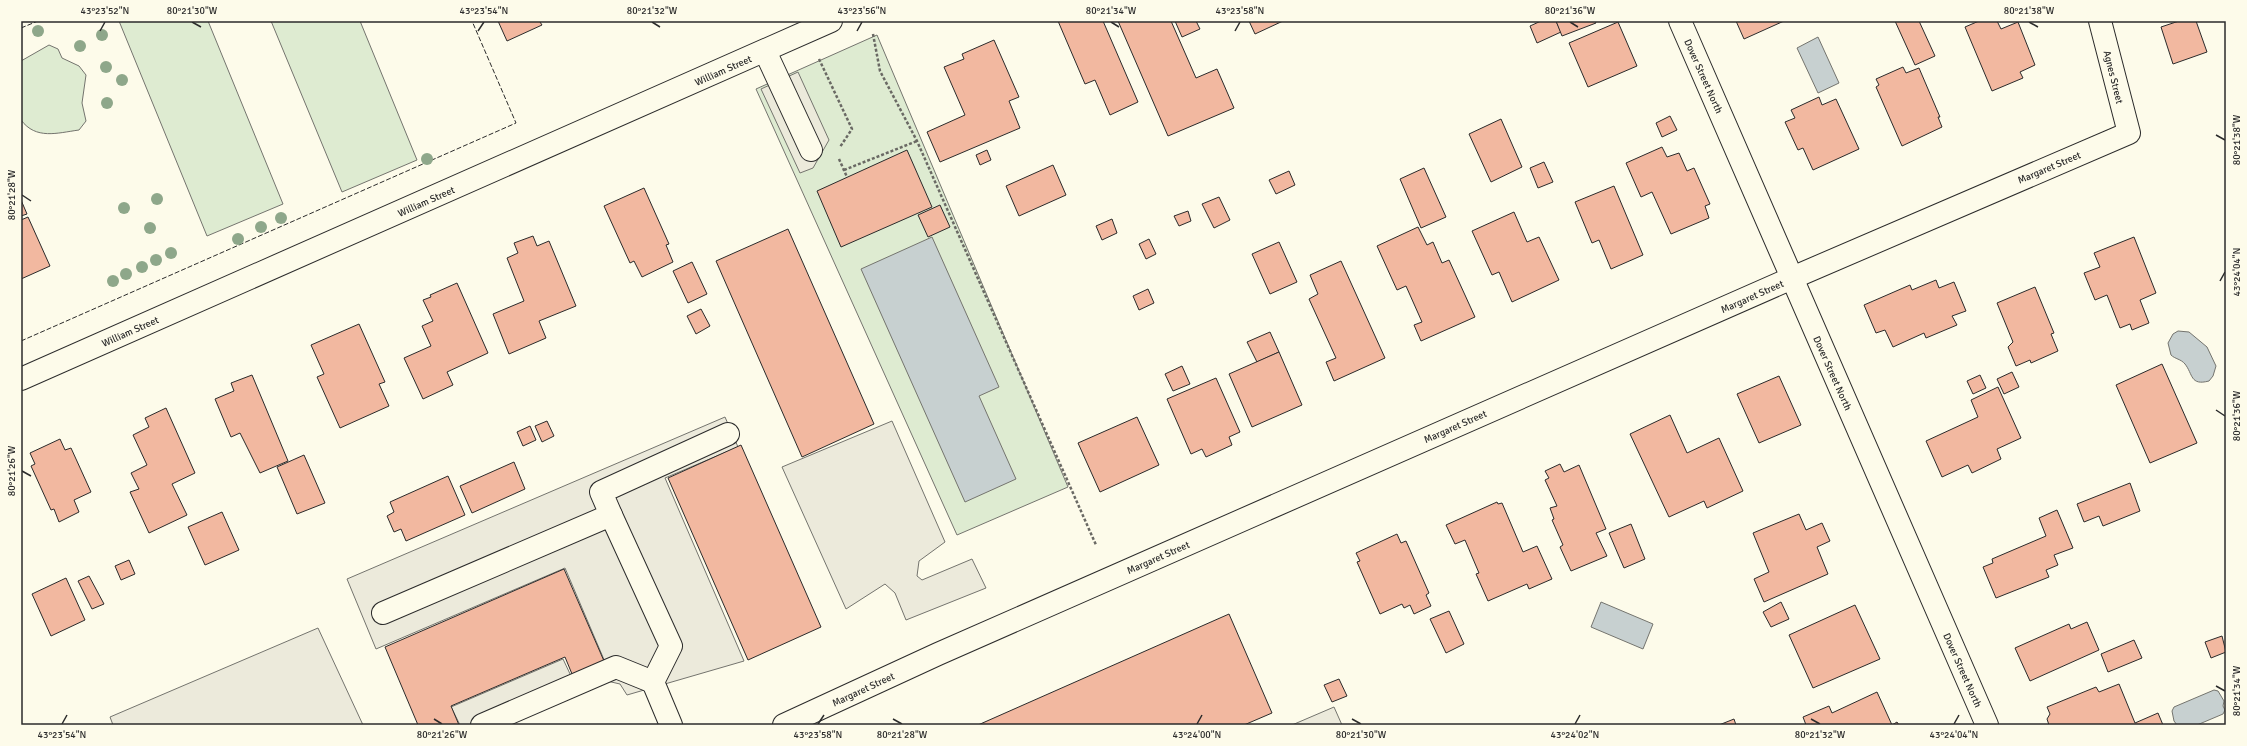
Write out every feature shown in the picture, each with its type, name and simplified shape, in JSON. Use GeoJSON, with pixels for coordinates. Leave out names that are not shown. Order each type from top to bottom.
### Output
{"type":"FeatureCollection","features":[{"type":"Feature","properties":{"kind":"street","name":"William Street"},"geometry":{"type":"LineString","coordinates":[[21,379],[831,21]]}},
{"type":"Feature","properties":{"kind":"street","name":"Dover Street North"},"geometry":{"type":"LineString","coordinates":[[1680,21],[1987,725]]}},
{"type":"Feature","properties":{"kind":"street","name":"Agnes Street"},"geometry":{"type":"LineString","coordinates":[[2100,21],[2129,133]]}},
{"type":"Feature","properties":{"kind":"street"},"geometry":{"type":"LineString","coordinates":[[766,51],[811,150]]}},
{"type":"Feature","properties":{"kind":"street","name":"Margaret Street"},"geometry":{"type":"LineString","coordinates":[[786,725],[938,654],[1792,278],[2129,133]]}},
{"type":"Feature","properties":{"kind":"street"},"geometry":{"type":"LineString","coordinates":[[653,682],[671,646],[601,492],[728,434]]}},
{"type":"Feature","properties":{"kind":"street"},"geometry":{"type":"LineString","coordinates":[[383,612],[611,515]]}},
{"type":"Feature","properties":{"kind":"street"},"geometry":{"type":"LineString","coordinates":[[482,725],[616,667],[653,682],[670,725]]}},
{"type":"Feature","properties":{"kind":"path"},"geometry":{"type":"LineString","coordinates":[[873,34],[880,71],[916,141],[1096,545]]}},
{"type":"Feature","properties":{"kind":"path"},"geometry":{"type":"LineString","coordinates":[[819,58],[852,129],[837,153],[847,177]]}},
{"type":"Feature","properties":{"kind":"path"},"geometry":{"type":"LineString","coordinates":[[844,170],[916,141]]}},
{"type":"Feature","properties":{"kind":"green space"},"geometry":{"type":"Polygon","coordinates":[[[119,21],[208,21],[283,204],[207,236],[119,21]]]}},
{"type":"Feature","properties":{"kind":"green space"},"geometry":{"type":"Polygon","coordinates":[[[271,21],[360,21],[417,160],[342,192],[271,21]]]}},
{"type":"Feature","properties":{"kind":"green space"},"geometry":{"type":"Polygon","coordinates":[[[877,35],[1068,487],[957,535],[756,89],[877,35]]]}},
{"type":"Feature","properties":{"kind":"green space"},"geometry":{"type":"Polygon","coordinates":[[[49,45],[58,49],[62,58],[79,66],[86,75],[82,103],[86,121],[79,130],[47,134],[40,133],[27,126],[21,120],[21,61],[49,45]]]}},
{"type":"Feature","properties":{"kind":"shaded area"},"geometry":{"type":"Polygon","coordinates":[[[1818,37],[1839,83],[1818,93],[1797,48],[1818,37]]]}},
{"type":"Feature","properties":{"kind":"shaded area"},"geometry":{"type":"Polygon","coordinates":[[[798,72],[829,140],[813,168],[800,173],[761,89],[798,72]]]}},
{"type":"Feature","properties":{"kind":"shaded area"},"geometry":{"type":"Polygon","coordinates":[[[932,237],[999,387],[979,396],[1016,479],[965,502],[861,269],[932,237]]]}},
{"type":"Feature","properties":{"kind":"shaded area"},"geometry":{"type":"Polygon","coordinates":[[[2178,331],[2189,332],[2207,347],[2216,366],[2213,376],[2209,381],[2198,382],[2195,380],[2185,364],[2171,355],[2168,343],[2173,334],[2178,331]]]}},
{"type":"Feature","properties":{"kind":"shaded area"},"geometry":{"type":"Polygon","coordinates":[[[725,417],[738,447],[665,478],[744,661],[627,695],[620,684],[607,681],[502,725],[460,725],[451,707],[563,659],[571,676],[605,662],[565,568],[376,649],[347,579],[725,417]]]}},
{"type":"Feature","properties":{"kind":"shaded area"},"geometry":{"type":"Polygon","coordinates":[[[892,421],[945,542],[919,561],[917,576],[922,580],[972,559],[986,588],[906,620],[895,593],[885,584],[846,609],[782,467],[892,421]]]}},
{"type":"Feature","properties":{"kind":"shaded area"},"geometry":{"type":"Polygon","coordinates":[[[1601,602],[1653,624],[1643,649],[1591,627],[1601,602]]]}},
{"type":"Feature","properties":{"kind":"shaded area"},"geometry":{"type":"Polygon","coordinates":[[[318,628],[363,725],[113,725],[110,717],[318,628]]]}},
{"type":"Feature","properties":{"kind":"shaded area"},"geometry":{"type":"Polygon","coordinates":[[[2214,690],[2218,691],[2224,701],[2223,706],[2225,710],[2223,714],[2197,725],[2177,725],[2174,721],[2172,711],[2174,707],[2214,690]]]}},
{"type":"Feature","properties":{"kind":"shaded area"},"geometry":{"type":"Polygon","coordinates":[[[1334,707],[1342,725],[1292,725],[1334,707]]]}},
{"type":"Feature","properties":{"kind":"building"},"geometry":{"type":"Polygon","coordinates":[[[498,21],[542,21],[540,22],[542,25],[507,41],[498,21]]]}},
{"type":"Feature","properties":{"kind":"building"},"geometry":{"type":"Polygon","coordinates":[[[1058,21],[1103,21],[1138,102],[1110,115],[1095,80],[1085,84],[1058,21]]]}},
{"type":"Feature","properties":{"kind":"building"},"geometry":{"type":"Polygon","coordinates":[[[1118,21],[1171,21],[1196,78],[1217,69],[1234,108],[1168,136],[1118,21]]]}},
{"type":"Feature","properties":{"kind":"building"},"geometry":{"type":"Polygon","coordinates":[[[1175,21],[1196,21],[1200,29],[1182,37],[1175,21]]]}},
{"type":"Feature","properties":{"kind":"building"},"geometry":{"type":"Polygon","coordinates":[[[1249,21],[1283,21],[1255,34],[1249,21]]]}},
{"type":"Feature","properties":{"kind":"building"},"geometry":{"type":"Polygon","coordinates":[[[1541,21],[1556,21],[1561,32],[1537,43],[1530,26],[1541,21]]]}},
{"type":"Feature","properties":{"kind":"building"},"geometry":{"type":"Polygon","coordinates":[[[1556,21],[1595,21],[1596,23],[1562,36],[1556,21]]]}},
{"type":"Feature","properties":{"kind":"building"},"geometry":{"type":"Polygon","coordinates":[[[1736,21],[1784,21],[1744,39],[1736,21]]]}},
{"type":"Feature","properties":{"kind":"building"},"geometry":{"type":"Polygon","coordinates":[[[1895,21],[1919,21],[1935,56],[1915,65],[1895,21]]]}},
{"type":"Feature","properties":{"kind":"building"},"geometry":{"type":"Polygon","coordinates":[[[1979,21],[1997,21],[2001,29],[2018,22],[2035,65],[2020,72],[2023,78],[1992,91],[1965,27],[1979,21]]]}},
{"type":"Feature","properties":{"kind":"building"},"geometry":{"type":"Polygon","coordinates":[[[2179,21],[2196,21],[2207,52],[2173,64],[2161,27],[2179,21]]]}},
{"type":"Feature","properties":{"kind":"building"},"geometry":{"type":"Polygon","coordinates":[[[1618,22],[1637,66],[1588,87],[1569,43],[1618,22]]]}},
{"type":"Feature","properties":{"kind":"building"},"geometry":{"type":"Polygon","coordinates":[[[994,40],[1019,97],[1009,101],[1020,128],[940,162],[927,132],[965,115],[944,67],[964,59],[962,54],[994,40]]]}},
{"type":"Feature","properties":{"kind":"building"},"geometry":{"type":"Polygon","coordinates":[[[1903,67],[1906,73],[1919,68],[1940,117],[1938,117],[1942,127],[1902,146],[1876,87],[1879,85],[1876,79],[1903,67]]]}},
{"type":"Feature","properties":{"kind":"building"},"geometry":{"type":"Polygon","coordinates":[[[1819,97],[1822,105],[1836,99],[1859,149],[1813,170],[1803,148],[1798,150],[1785,122],[1795,118],[1791,110],[1819,97]]]}},
{"type":"Feature","properties":{"kind":"building"},"geometry":{"type":"Polygon","coordinates":[[[1670,116],[1677,130],[1662,137],[1656,123],[1670,116]]]}},
{"type":"Feature","properties":{"kind":"building"},"geometry":{"type":"Polygon","coordinates":[[[1501,119],[1522,167],[1491,182],[1469,134],[1501,119]]]}},
{"type":"Feature","properties":{"kind":"building"},"geometry":{"type":"Polygon","coordinates":[[[1662,147],[1667,157],[1679,153],[1687,171],[1694,168],[1710,204],[1705,206],[1709,218],[1671,234],[1652,192],[1641,197],[1626,163],[1662,147]]]}},
{"type":"Feature","properties":{"kind":"building"},"geometry":{"type":"Polygon","coordinates":[[[907,150],[932,207],[841,247],[817,191],[907,150]]]}},
{"type":"Feature","properties":{"kind":"building"},"geometry":{"type":"Polygon","coordinates":[[[987,150],[991,160],[980,165],[976,155],[987,150]]]}},
{"type":"Feature","properties":{"kind":"building"},"geometry":{"type":"Polygon","coordinates":[[[1544,162],[1553,182],[1538,188],[1530,168],[1544,162]]]}},
{"type":"Feature","properties":{"kind":"building"},"geometry":{"type":"Polygon","coordinates":[[[1053,165],[1066,195],[1019,216],[1006,186],[1053,165]]]}},
{"type":"Feature","properties":{"kind":"building"},"geometry":{"type":"Polygon","coordinates":[[[1424,168],[1446,217],[1421,228],[1400,179],[1424,168]]]}},
{"type":"Feature","properties":{"kind":"building"},"geometry":{"type":"Polygon","coordinates":[[[1289,171],[1295,185],[1276,194],[1269,180],[1289,171]]]}},
{"type":"Feature","properties":{"kind":"building"},"geometry":{"type":"Polygon","coordinates":[[[1614,186],[1643,255],[1611,269],[1599,240],[1592,243],[1575,202],[1614,186]]]}},
{"type":"Feature","properties":{"kind":"building"},"geometry":{"type":"Polygon","coordinates":[[[644,188],[669,244],[666,245],[673,262],[642,277],[634,261],[630,263],[604,206],[644,188]]]}},
{"type":"Feature","properties":{"kind":"building"},"geometry":{"type":"Polygon","coordinates":[[[1219,197],[1230,220],[1214,228],[1202,204],[1219,197]]]}},
{"type":"Feature","properties":{"kind":"building"},"geometry":{"type":"Polygon","coordinates":[[[21,200],[27,214],[21,216],[21,200]]]}},
{"type":"Feature","properties":{"kind":"building"},"geometry":{"type":"Polygon","coordinates":[[[940,205],[950,227],[928,237],[918,215],[940,205]]]}},
{"type":"Feature","properties":{"kind":"building"},"geometry":{"type":"Polygon","coordinates":[[[1188,211],[1191,221],[1179,226],[1174,216],[1188,211]]]}},
{"type":"Feature","properties":{"kind":"building"},"geometry":{"type":"Polygon","coordinates":[[[1514,212],[1527,242],[1539,237],[1559,280],[1512,302],[1499,272],[1492,275],[1472,231],[1514,212]]]}},
{"type":"Feature","properties":{"kind":"building"},"geometry":{"type":"Polygon","coordinates":[[[28,217],[50,266],[21,279],[21,220],[28,217]]]}},
{"type":"Feature","properties":{"kind":"building"},"geometry":{"type":"Polygon","coordinates":[[[1112,219],[1117,233],[1102,240],[1096,226],[1112,219]]]}},
{"type":"Feature","properties":{"kind":"building"},"geometry":{"type":"Polygon","coordinates":[[[1418,227],[1427,245],[1433,242],[1442,263],[1449,260],[1475,317],[1421,341],[1414,325],[1422,322],[1406,286],[1397,290],[1377,246],[1418,227]]]}},
{"type":"Feature","properties":{"kind":"building"},"geometry":{"type":"Polygon","coordinates":[[[788,229],[874,424],[802,457],[716,261],[788,229]]]}},
{"type":"Feature","properties":{"kind":"building"},"geometry":{"type":"Polygon","coordinates":[[[533,236],[537,246],[549,241],[576,306],[539,321],[546,338],[509,354],[493,314],[524,301],[507,258],[518,253],[514,243],[533,236]]]}},
{"type":"Feature","properties":{"kind":"building"},"geometry":{"type":"Polygon","coordinates":[[[2134,237],[2156,293],[2140,300],[2149,323],[2132,330],[2130,324],[2120,328],[2107,295],[2095,300],[2084,273],[2100,267],[2094,253],[2134,237]]]}},
{"type":"Feature","properties":{"kind":"building"},"geometry":{"type":"Polygon","coordinates":[[[1149,239],[1156,254],[1146,259],[1139,244],[1149,239]]]}},
{"type":"Feature","properties":{"kind":"building"},"geometry":{"type":"Polygon","coordinates":[[[1279,242],[1297,282],[1270,294],[1252,254],[1279,242]]]}},
{"type":"Feature","properties":{"kind":"building"},"geometry":{"type":"Polygon","coordinates":[[[1341,261],[1385,358],[1334,381],[1326,362],[1336,358],[1309,299],[1318,294],[1310,275],[1341,261]]]}},
{"type":"Feature","properties":{"kind":"building"},"geometry":{"type":"Polygon","coordinates":[[[692,262],[707,294],[688,303],[673,271],[692,262]]]}},
{"type":"Feature","properties":{"kind":"building"},"geometry":{"type":"Polygon","coordinates":[[[1936,280],[1939,288],[1954,282],[1966,311],[1952,316],[1957,325],[1926,338],[1924,333],[1893,347],[1885,330],[1876,333],[1864,305],[1910,285],[1912,290],[1936,280]]]}},
{"type":"Feature","properties":{"kind":"building"},"geometry":{"type":"Polygon","coordinates":[[[457,283],[488,353],[447,372],[453,385],[423,399],[404,358],[431,346],[422,326],[433,321],[423,300],[431,297],[430,295],[457,283]]]}},
{"type":"Feature","properties":{"kind":"building"},"geometry":{"type":"Polygon","coordinates":[[[2035,287],[2054,333],[2051,334],[2058,351],[2031,363],[2030,360],[2016,366],[2008,347],[2013,342],[1997,303],[2035,287]]]}},
{"type":"Feature","properties":{"kind":"building"},"geometry":{"type":"Polygon","coordinates":[[[1148,289],[1154,303],[1139,310],[1133,296],[1148,289]]]}},
{"type":"Feature","properties":{"kind":"building"},"geometry":{"type":"Polygon","coordinates":[[[701,309],[710,326],[696,334],[687,316],[701,309]]]}},
{"type":"Feature","properties":{"kind":"building"},"geometry":{"type":"Polygon","coordinates":[[[359,324],[385,382],[379,384],[389,406],[340,428],[317,377],[324,374],[311,345],[359,324]]]}},
{"type":"Feature","properties":{"kind":"building"},"geometry":{"type":"Polygon","coordinates":[[[1270,332],[1279,352],[1257,362],[1247,342],[1270,332]]]}},
{"type":"Feature","properties":{"kind":"building"},"geometry":{"type":"Polygon","coordinates":[[[1279,352],[1302,405],[1252,427],[1229,374],[1279,352]]]}},
{"type":"Feature","properties":{"kind":"building"},"geometry":{"type":"Polygon","coordinates":[[[2162,364],[2197,443],[2150,463],[2116,385],[2162,364]]]}},
{"type":"Feature","properties":{"kind":"building"},"geometry":{"type":"Polygon","coordinates":[[[1182,366],[1190,384],[1173,391],[1165,374],[1182,366]]]}},
{"type":"Feature","properties":{"kind":"building"},"geometry":{"type":"Polygon","coordinates":[[[2012,372],[2019,387],[2004,394],[1997,379],[2012,372]]]}},
{"type":"Feature","properties":{"kind":"building"},"geometry":{"type":"Polygon","coordinates":[[[252,375],[288,461],[260,473],[240,433],[231,437],[215,399],[234,391],[231,383],[252,375]]]}},
{"type":"Feature","properties":{"kind":"building"},"geometry":{"type":"Polygon","coordinates":[[[1980,375],[1986,388],[1973,394],[1967,381],[1980,375]]]}},
{"type":"Feature","properties":{"kind":"building"},"geometry":{"type":"Polygon","coordinates":[[[1779,376],[1801,425],[1759,443],[1737,394],[1779,376]]]}},
{"type":"Feature","properties":{"kind":"building"},"geometry":{"type":"Polygon","coordinates":[[[1216,378],[1240,432],[1229,437],[1232,445],[1206,457],[1202,449],[1191,454],[1167,399],[1216,378]]]}},
{"type":"Feature","properties":{"kind":"building"},"geometry":{"type":"Polygon","coordinates":[[[1998,387],[2021,438],[1997,449],[2001,459],[1972,473],[1968,465],[1942,477],[1926,441],[1978,417],[1971,400],[1998,387]]]}},
{"type":"Feature","properties":{"kind":"building"},"geometry":{"type":"Polygon","coordinates":[[[166,408],[195,473],[172,484],[187,515],[149,533],[130,492],[139,489],[131,473],[147,465],[133,435],[149,427],[145,418],[166,408]]]}},
{"type":"Feature","properties":{"kind":"building"},"geometry":{"type":"Polygon","coordinates":[[[1670,415],[1687,453],[1719,438],[1743,491],[1707,508],[1704,501],[1669,517],[1630,434],[1670,415]]]}},
{"type":"Feature","properties":{"kind":"building"},"geometry":{"type":"Polygon","coordinates":[[[1137,417],[1159,465],[1100,492],[1078,443],[1137,417]]]}},
{"type":"Feature","properties":{"kind":"building"},"geometry":{"type":"Polygon","coordinates":[[[547,421],[554,436],[542,442],[535,426],[547,421]]]}},
{"type":"Feature","properties":{"kind":"building"},"geometry":{"type":"Polygon","coordinates":[[[530,426],[536,440],[523,446],[517,432],[530,426]]]}},
{"type":"Feature","properties":{"kind":"building"},"geometry":{"type":"Polygon","coordinates":[[[60,439],[65,450],[71,448],[91,492],[74,500],[79,512],[59,522],[54,509],[51,510],[31,466],[35,464],[30,453],[60,439]]]}},
{"type":"Feature","properties":{"kind":"building"},"geometry":{"type":"Polygon","coordinates":[[[741,445],[821,627],[748,660],[668,478],[741,445]]]}},
{"type":"Feature","properties":{"kind":"building"},"geometry":{"type":"Polygon","coordinates":[[[304,455],[325,503],[297,514],[277,467],[304,455]]]}},
{"type":"Feature","properties":{"kind":"building"},"geometry":{"type":"Polygon","coordinates":[[[514,462],[525,489],[472,513],[460,486],[514,462]]]}},
{"type":"Feature","properties":{"kind":"building"},"geometry":{"type":"Polygon","coordinates":[[[1560,464],[1564,472],[1579,465],[1606,529],[1596,533],[1607,556],[1571,571],[1560,547],[1563,545],[1552,520],[1554,519],[1550,508],[1557,506],[1545,480],[1549,478],[1545,471],[1560,464]]]}},
{"type":"Feature","properties":{"kind":"building"},"geometry":{"type":"Polygon","coordinates":[[[448,476],[465,515],[406,541],[401,529],[394,532],[387,516],[394,512],[390,502],[448,476]]]}},
{"type":"Feature","properties":{"kind":"building"},"geometry":{"type":"Polygon","coordinates":[[[2130,483],[2140,511],[2103,526],[2099,516],[2084,522],[2077,504],[2130,483]]]}},
{"type":"Feature","properties":{"kind":"building"},"geometry":{"type":"Polygon","coordinates":[[[1497,502],[1498,504],[1502,503],[1523,552],[1537,546],[1552,579],[1529,589],[1527,584],[1488,601],[1476,574],[1479,573],[1465,540],[1455,544],[1446,525],[1497,502]]]}},
{"type":"Feature","properties":{"kind":"building"},"geometry":{"type":"Polygon","coordinates":[[[2057,510],[2073,548],[2054,555],[2058,565],[2046,570],[2049,577],[1996,598],[1983,567],[1993,563],[1992,559],[2046,536],[2039,518],[2057,510]]]}},
{"type":"Feature","properties":{"kind":"building"},"geometry":{"type":"Polygon","coordinates":[[[222,512],[239,550],[205,565],[188,527],[222,512]]]}},
{"type":"Feature","properties":{"kind":"building"},"geometry":{"type":"Polygon","coordinates":[[[1799,514],[1806,530],[1822,523],[1830,541],[1817,547],[1828,574],[1764,602],[1754,579],[1769,572],[1753,533],[1799,514]]]}},
{"type":"Feature","properties":{"kind":"building"},"geometry":{"type":"Polygon","coordinates":[[[1631,524],[1645,559],[1624,568],[1609,533],[1631,524]]]}},
{"type":"Feature","properties":{"kind":"building"},"geometry":{"type":"Polygon","coordinates":[[[1397,534],[1401,543],[1406,541],[1429,593],[1426,595],[1431,606],[1414,614],[1410,605],[1404,608],[1402,604],[1380,614],[1357,562],[1360,561],[1356,553],[1397,534]]]}},
{"type":"Feature","properties":{"kind":"building"},"geometry":{"type":"Polygon","coordinates":[[[129,560],[135,574],[121,580],[115,566],[129,560]]]}},
{"type":"Feature","properties":{"kind":"building"},"geometry":{"type":"Polygon","coordinates":[[[564,569],[604,661],[572,674],[565,657],[451,706],[459,725],[418,725],[385,647],[564,569]]]}},
{"type":"Feature","properties":{"kind":"building"},"geometry":{"type":"Polygon","coordinates":[[[89,576],[104,604],[92,609],[78,581],[89,576]]]}},
{"type":"Feature","properties":{"kind":"building"},"geometry":{"type":"Polygon","coordinates":[[[66,578],[85,620],[51,636],[32,594],[66,578]]]}},
{"type":"Feature","properties":{"kind":"building"},"geometry":{"type":"Polygon","coordinates":[[[1781,602],[1789,619],[1771,627],[1763,612],[1781,602]]]}},
{"type":"Feature","properties":{"kind":"building"},"geometry":{"type":"Polygon","coordinates":[[[1855,605],[1880,659],[1813,688],[1789,635],[1855,605]]]}},
{"type":"Feature","properties":{"kind":"building"},"geometry":{"type":"Polygon","coordinates":[[[1449,611],[1464,644],[1446,653],[1430,619],[1449,611]]]}},
{"type":"Feature","properties":{"kind":"building"},"geometry":{"type":"Polygon","coordinates":[[[1229,614],[1272,713],[1244,725],[978,725],[1229,614]]]}},
{"type":"Feature","properties":{"kind":"building"},"geometry":{"type":"Polygon","coordinates":[[[2087,622],[2099,650],[2030,681],[2015,648],[2069,624],[2071,629],[2087,622]]]}},
{"type":"Feature","properties":{"kind":"building"},"geometry":{"type":"Polygon","coordinates":[[[2222,636],[2226,652],[2211,658],[2205,642],[2222,636]]]}},
{"type":"Feature","properties":{"kind":"building"},"geometry":{"type":"Polygon","coordinates":[[[2134,640],[2142,658],[2108,672],[2101,654],[2134,640]]]}},
{"type":"Feature","properties":{"kind":"building"},"geometry":{"type":"Polygon","coordinates":[[[1339,679],[1347,696],[1332,702],[1324,685],[1339,679]]]}},
{"type":"Feature","properties":{"kind":"building"},"geometry":{"type":"Polygon","coordinates":[[[2119,684],[2135,723],[2158,713],[2163,725],[2049,725],[2047,719],[2050,714],[2047,707],[2096,687],[2099,692],[2119,684]]]}},
{"type":"Feature","properties":{"kind":"building"},"geometry":{"type":"Polygon","coordinates":[[[1877,692],[1892,725],[1806,725],[1803,717],[1829,706],[1832,713],[1877,692]]]}},
{"type":"Feature","properties":{"kind":"building"},"geometry":{"type":"Polygon","coordinates":[[[1734,719],[1736,725],[1719,725],[1734,719]]]}},
{"type":"Feature","properties":{"kind":"building"},"geometry":{"type":"Polygon","coordinates":[[[1897,722],[1899,725],[1892,725],[1897,722]]]}},
{"type":"Feature","properties":{"kind":"fence"},"geometry":{"type":"LineString","coordinates":[[21,28],[38,21]]}},
{"type":"Feature","properties":{"kind":"fence"},"geometry":{"type":"LineString","coordinates":[[21,341],[516,123],[472,21]]}}]}
